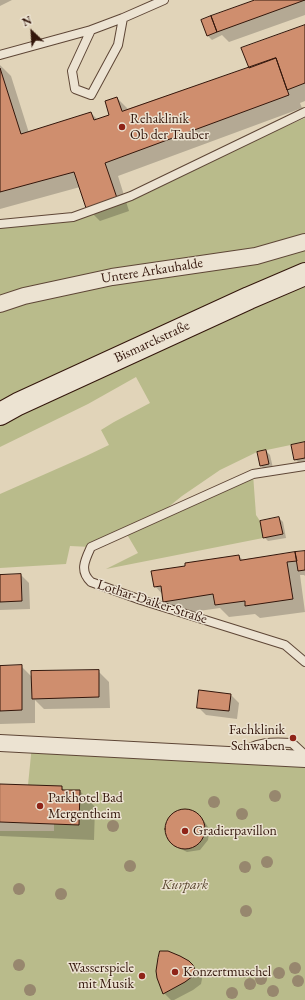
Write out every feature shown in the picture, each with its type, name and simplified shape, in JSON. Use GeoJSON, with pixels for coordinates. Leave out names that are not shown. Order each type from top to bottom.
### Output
{"type":"FeatureCollection","features":[{"type":"Feature","properties":{"kind":"street","name":"Untere Arkauhalde"},"geometry":{"type":"LineString","coordinates":[[0,304],[24,296],[112,277],[256,256],[305,242]]}},
{"type":"Feature","properties":{"kind":"street","name":"Bismarckstraße"},"geometry":{"type":"LineString","coordinates":[[0,414],[33,397],[248,298],[305,274]]}},
{"type":"Feature","properties":{"kind":"street"},"geometry":{"type":"LineString","coordinates":[[0,744],[305,759]]}},
{"type":"Feature","properties":{"kind":"lane"},"geometry":{"type":"LineString","coordinates":[[0,55],[91,30],[164,0]]}},
{"type":"Feature","properties":{"kind":"lane"},"geometry":{"type":"LineString","coordinates":[[91,30],[72,71],[75,89],[91,95],[118,45],[123,18]]}},
{"type":"Feature","properties":{"kind":"lane"},"geometry":{"type":"LineString","coordinates":[[0,224],[73,217],[131,196],[305,112]]}},
{"type":"Feature","properties":{"kind":"lane","name":"Lothar-Daiker-Straße"},"geometry":{"type":"LineString","coordinates":[[305,466],[253,474],[91,547],[84,563],[86,577],[92,582],[141,600],[285,644],[305,662]]}},
{"type":"Feature","properties":{"kind":"lane"},"geometry":{"type":"LineString","coordinates":[[240,756],[251,747],[278,742],[292,743],[305,755]]}},
{"type":"Feature","properties":{"kind":"green space"},"geometry":{"type":"Polygon","coordinates":[[[305,118],[305,442],[257,452],[220,470],[182,496],[156,517],[253,474],[256,515],[260,521],[263,538],[106,569],[138,553],[125,531],[91,547],[70,546],[66,564],[0,568],[0,494],[109,445],[101,430],[150,403],[136,377],[88,404],[0,447],[0,228],[71,220],[305,118]]]}},
{"type":"Feature","properties":{"kind":"green space","name":"Kurpark"},"geometry":{"type":"Polygon","coordinates":[[[32,745],[305,759],[305,1000],[0,1000],[0,831],[54,831],[54,824],[79,824],[80,790],[62,790],[62,786],[28,785],[32,745]]]}},
{"type":"Feature","properties":{"kind":"building"},"geometry":{"type":"Polygon","coordinates":[[[255,0],[305,0],[217,32],[211,16],[255,0]]]}},
{"type":"Feature","properties":{"kind":"building"},"geometry":{"type":"Polygon","coordinates":[[[211,16],[217,32],[207,36],[201,20],[211,16]]]}},
{"type":"Feature","properties":{"kind":"building"},"geometry":{"type":"Polygon","coordinates":[[[305,25],[305,83],[287,90],[276,58],[249,68],[241,48],[305,25]]]}},
{"type":"Feature","properties":{"kind":"building","name":"Rehaklinik Ob der Tauber"},"geometry":{"type":"Polygon","coordinates":[[[276,58],[289,95],[105,163],[117,198],[86,208],[74,172],[0,192],[0,68],[21,134],[91,112],[94,120],[109,115],[105,101],[117,97],[122,111],[276,58]]]}},
{"type":"Feature","properties":{"kind":"building"},"geometry":{"type":"Polygon","coordinates":[[[305,442],[305,458],[294,460],[291,445],[305,442]]]}},
{"type":"Feature","properties":{"kind":"building"},"geometry":{"type":"Polygon","coordinates":[[[266,450],[269,464],[260,466],[257,452],[266,450]]]}},
{"type":"Feature","properties":{"kind":"building"},"geometry":{"type":"Polygon","coordinates":[[[279,517],[283,534],[263,538],[260,521],[279,517]]]}},
{"type":"Feature","properties":{"kind":"building"},"geometry":{"type":"Polygon","coordinates":[[[305,551],[305,570],[298,571],[295,552],[305,551]]]}},
{"type":"Feature","properties":{"kind":"building"},"geometry":{"type":"Polygon","coordinates":[[[295,552],[297,561],[287,562],[293,599],[245,606],[245,601],[215,605],[213,594],[163,602],[161,586],[154,587],[151,571],[185,566],[185,563],[239,555],[240,560],[295,552]]]}},
{"type":"Feature","properties":{"kind":"building"},"geometry":{"type":"Polygon","coordinates":[[[21,574],[22,601],[0,602],[0,575],[21,574]]]}},
{"type":"Feature","properties":{"kind":"building"},"geometry":{"type":"Polygon","coordinates":[[[22,665],[22,710],[0,711],[0,666],[22,665]]]}},
{"type":"Feature","properties":{"kind":"building"},"geometry":{"type":"Polygon","coordinates":[[[99,670],[99,697],[32,699],[31,671],[99,670]]]}},
{"type":"Feature","properties":{"kind":"building"},"geometry":{"type":"Polygon","coordinates":[[[199,690],[231,694],[229,711],[197,708],[199,690]]]}},
{"type":"Feature","properties":{"kind":"building","name":"Parkhotel Bad Mergentheim"},"geometry":{"type":"Polygon","coordinates":[[[0,784],[62,786],[62,790],[80,790],[79,825],[0,822],[0,784]]]}},
{"type":"Feature","properties":{"kind":"building","name":"Gradierpavillon"},"geometry":{"type":"Polygon","coordinates":[[[181,809],[189,809],[196,812],[202,818],[205,829],[202,840],[196,846],[189,849],[181,849],[174,846],[168,840],[165,833],[165,825],[168,818],[174,812],[181,809]]]}},
{"type":"Feature","properties":{"kind":"building","name":"Konzertmuschel"},"geometry":{"type":"Polygon","coordinates":[[[160,951],[168,951],[180,956],[189,961],[195,970],[193,976],[185,982],[163,994],[156,971],[160,951]]]}},
{"type":"Feature","properties":{"kind":"place","name":"Rehaklinik Ob der Tauber"},"geometry":{"type":"Point","coordinates":[122,127]}},
{"type":"Feature","properties":{"kind":"place","name":"Fachklinik Schwaben"},"geometry":{"type":"Point","coordinates":[293,738]}},
{"type":"Feature","properties":{"kind":"place","name":"Parkhotel Bad Mergentheim"},"geometry":{"type":"Point","coordinates":[40,806]}},
{"type":"Feature","properties":{"kind":"place","name":"Gradierpavillon"},"geometry":{"type":"Point","coordinates":[185,831]}},
{"type":"Feature","properties":{"kind":"place","name":"Konzertmuschel"},"geometry":{"type":"Point","coordinates":[175,972]}},
{"type":"Feature","properties":{"kind":"place","name":"Wasserspiele mit Musik"},"geometry":{"type":"Point","coordinates":[142,976]}}]}
